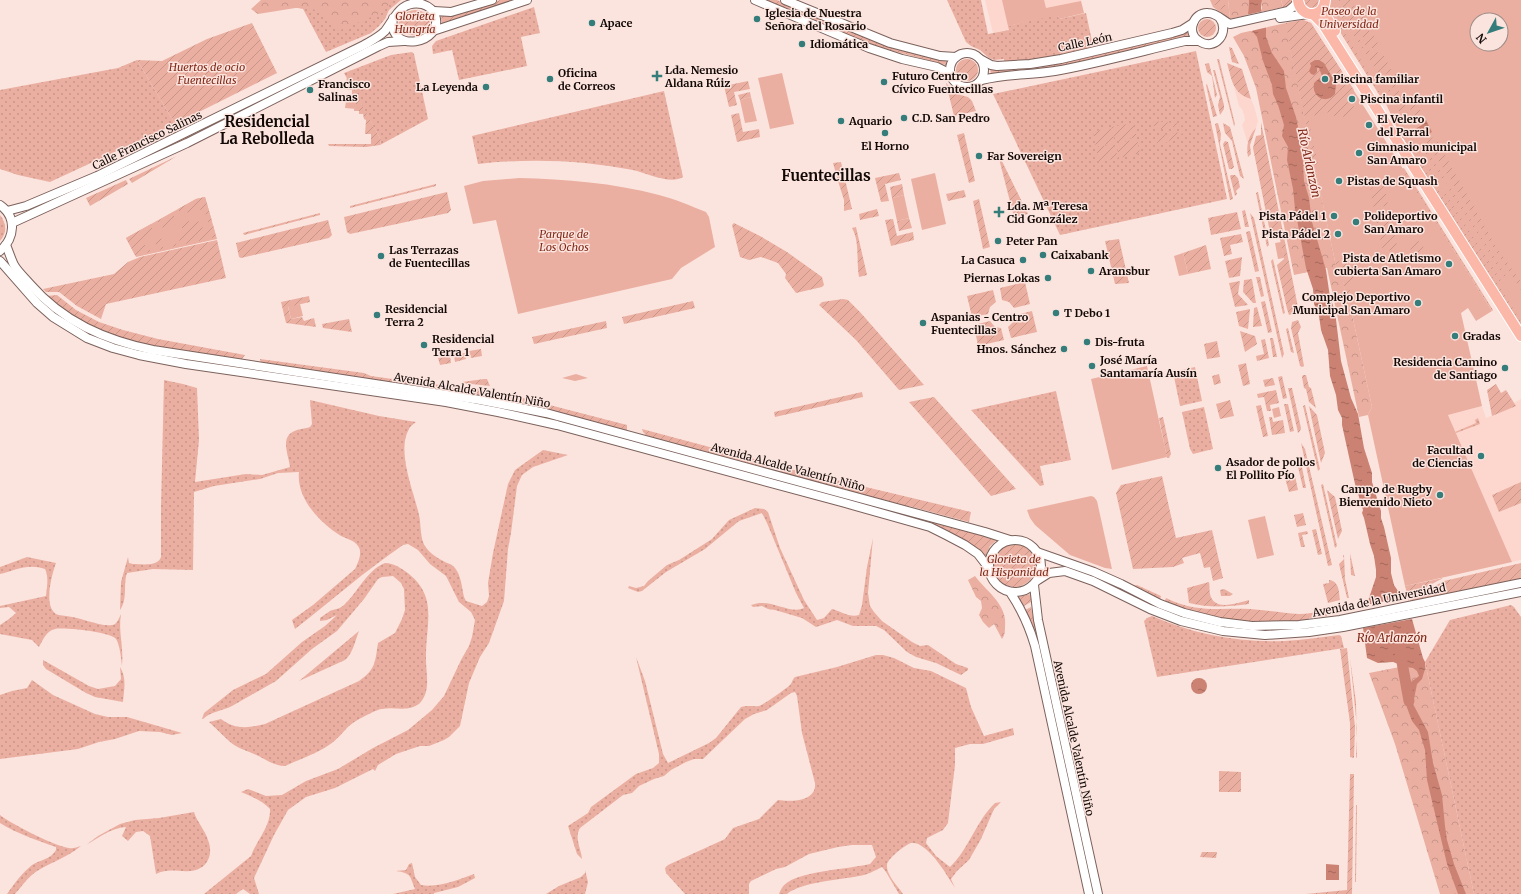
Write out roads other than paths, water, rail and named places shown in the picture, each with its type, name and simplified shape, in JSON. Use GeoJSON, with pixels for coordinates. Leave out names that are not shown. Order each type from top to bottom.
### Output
{"type":"FeatureCollection","features":[{"type":"Feature","properties":{"kind":"highway"},"geometry":{"type":"LineString","coordinates":[[1298,0],[1301,9],[1323,24],[1521,336]]}},
{"type":"Feature","properties":{"kind":"highway"},"geometry":{"type":"LineString","coordinates":[[1310,14],[1318,13],[1324,4]]}},
{"type":"Feature","properties":{"kind":"highway"},"geometry":{"type":"LineString","coordinates":[[1324,4],[1328,20],[1387,116],[1390,130]]}},
{"type":"Feature","properties":{"kind":"main road"},"geometry":{"type":"LineString","coordinates":[[492,0],[451,12],[434,11],[423,4],[412,4],[402,8],[393,18],[392,24],[394,32],[404,41],[412,42],[425,38],[433,31],[527,0]]}},
{"type":"Feature","properties":{"kind":"main road"},"geometry":{"type":"LineString","coordinates":[[755,0],[869,48],[902,59],[945,70],[956,84],[966,88],[976,85],[982,80],[984,64],[975,54],[961,54],[952,62],[950,75]]}},
{"type":"Feature","properties":{"kind":"main road"},"geometry":{"type":"LineString","coordinates":[[785,0],[890,43],[936,55],[956,57]]}},
{"type":"Feature","properties":{"kind":"main road"},"geometry":{"type":"LineString","coordinates":[[1284,14],[1292,9],[1298,0]]}},
{"type":"Feature","properties":{"kind":"main road"},"geometry":{"type":"LineString","coordinates":[[433,31],[437,22],[434,11]]}},
{"type":"Feature","properties":{"kind":"main road"},"geometry":{"type":"LineString","coordinates":[[1231,26],[1212,13],[1206,13],[1198,16],[1193,23],[1193,32],[1198,40],[1203,43],[1211,44],[1218,40],[1231,26],[1284,14],[1310,14]]}},
{"type":"Feature","properties":{"kind":"main road"},"geometry":{"type":"LineString","coordinates":[[1219,17],[1224,27],[1222,34]]}},
{"type":"Feature","properties":{"kind":"main road","name":"Calle Francisco Salinas"},"geometry":{"type":"LineString","coordinates":[[7,211],[26,206],[97,176],[364,45],[384,32],[393,18]]}},
{"type":"Feature","properties":{"kind":"main road","name":"Calle León"},"geometry":{"type":"LineString","coordinates":[[980,58],[991,65],[997,66],[1030,64],[1061,59],[1172,33],[1182,30],[1193,23]]}},
{"type":"Feature","properties":{"kind":"main road","name":"Calle León"},"geometry":{"type":"LineString","coordinates":[[982,80],[993,77],[1028,75],[1054,71],[1186,41],[1198,40]]}},
{"type":"Feature","properties":{"kind":"main road","name":"Calle Francisco Salinas"},"geometry":{"type":"LineString","coordinates":[[12,223],[187,143],[379,46],[388,42],[404,41]]}},
{"type":"Feature","properties":{"kind":"main road"},"geometry":{"type":"LineString","coordinates":[[0,205],[7,211],[12,223],[12,235],[3,248]]}},
{"type":"Feature","properties":{"kind":"main road","name":"Avenida Alcalde Valentín Niño"},"geometry":{"type":"LineString","coordinates":[[3,248],[16,268],[44,299],[64,315],[113,340],[153,350],[457,396],[539,412],[1010,540]]}},
{"type":"Feature","properties":{"kind":"main road","name":"Avenida Alcalde Valentín Niño"},"geometry":{"type":"LineString","coordinates":[[0,261],[37,303],[53,317],[87,338],[113,348],[139,355],[186,364],[466,406],[557,425],[930,527],[963,544],[978,554],[988,567]]}},
{"type":"Feature","properties":{"kind":"main road"},"geometry":{"type":"LineString","coordinates":[[1010,540],[1018,540],[1027,543],[1037,552],[1041,561],[1041,568],[1036,582],[1023,592],[1010,592],[997,586],[988,567],[992,553],[1003,543],[1010,540]]}},
{"type":"Feature","properties":{"kind":"main road","name":"Avenida de la Universidad"},"geometry":{"type":"LineString","coordinates":[[1037,552],[1098,574],[1174,610],[1220,622],[1268,627],[1362,620]]}},
{"type":"Feature","properties":{"kind":"main road","name":"Avenida de la Universidad"},"geometry":{"type":"LineString","coordinates":[[1036,582],[1045,574],[1054,572],[1070,572],[1093,580],[1150,609],[1181,621],[1203,627],[1248,634],[1280,635],[1309,632],[1410,610],[1521,583]]}},
{"type":"Feature","properties":{"kind":"main road","name":"Avenida Alcalde Valentín Niño"},"geometry":{"type":"LineString","coordinates":[[1036,582],[1038,620],[1098,894]]}},
{"type":"Feature","properties":{"kind":"main road","name":"Avenida Alcalde Valentín Niño"},"geometry":{"type":"LineString","coordinates":[[1010,592],[1022,610],[1035,646],[1089,894]]}},
{"type":"Feature","properties":{"kind":"main road","name":"Avenida de la Universidad"},"geometry":{"type":"LineString","coordinates":[[1410,610],[1521,592]]}},
{"type":"Feature","properties":{"kind":"water","name":"Río Arlanzón"},"geometry":{"type":"Polygon","coordinates":[[[1249,0],[1262,0],[1261,8],[1266,28],[1266,37],[1272,53],[1284,71],[1286,88],[1296,117],[1302,146],[1304,181],[1309,198],[1312,222],[1326,270],[1330,297],[1335,311],[1341,361],[1351,398],[1358,414],[1364,448],[1372,473],[1372,482],[1381,511],[1381,518],[1391,558],[1391,573],[1394,585],[1400,594],[1408,597],[1412,619],[1425,662],[1425,669],[1422,679],[1417,684],[1413,704],[1428,732],[1433,763],[1442,795],[1447,840],[1454,864],[1466,894],[1458,894],[1447,864],[1427,780],[1425,750],[1419,730],[1412,721],[1406,705],[1405,690],[1407,685],[1419,676],[1417,671],[1413,668],[1393,662],[1378,663],[1367,658],[1363,628],[1367,627],[1376,619],[1367,604],[1376,577],[1374,556],[1355,484],[1342,425],[1342,418],[1338,410],[1336,395],[1330,376],[1328,350],[1321,330],[1319,316],[1314,304],[1313,289],[1306,268],[1287,160],[1288,147],[1282,136],[1284,125],[1273,94],[1272,85],[1263,61],[1257,37],[1253,32],[1248,14],[1249,0]]]}},
{"type":"Feature","properties":{"kind":"water","name":"Piscina familiar"},"geometry":{"type":"Polygon","coordinates":[[[1315,60],[1319,60],[1324,63],[1336,84],[1335,94],[1328,99],[1320,98],[1315,92],[1314,83],[1322,76],[1319,68],[1317,68],[1317,72],[1314,75],[1309,71],[1311,66],[1310,63],[1315,60]]]}},
{"type":"Feature","properties":{"kind":"water"},"geometry":{"type":"Polygon","coordinates":[[[1426,120],[1432,132],[1427,135],[1426,132],[1419,136],[1415,129],[1422,125],[1421,123],[1426,120]]]}},
{"type":"Feature","properties":{"kind":"water"},"geometry":{"type":"Polygon","coordinates":[[[1199,678],[1205,680],[1207,686],[1205,692],[1199,694],[1193,692],[1191,686],[1193,680],[1199,678]]]}},
{"type":"Feature","properties":{"kind":"water"},"geometry":{"type":"Polygon","coordinates":[[[1326,864],[1339,865],[1339,880],[1326,880],[1326,864]]]}},
{"type":"Feature","properties":{"kind":"waterway","name":"Río Arlanzón"},"geometry":{"type":"LineString","coordinates":[[1400,651],[1409,701]]}},
{"type":"Feature","properties":{"kind":"place","name":"Iglesia de Nuestra Señora del Rosario"},"geometry":{"type":"Point","coordinates":[757,19]}},
{"type":"Feature","properties":{"kind":"place","name":"Apace"},"geometry":{"type":"Point","coordinates":[592,23]}},
{"type":"Feature","properties":{"kind":"place","name":"Idiomática"},"geometry":{"type":"Point","coordinates":[802,44]}},
{"type":"Feature","properties":{"kind":"place","name":"Lda. Nemesio Aldana Rúiz"},"geometry":{"type":"Point","coordinates":[657,76]}},
{"type":"Feature","properties":{"kind":"place","name":"Oficina de Correos"},"geometry":{"type":"Point","coordinates":[550,79]}},
{"type":"Feature","properties":{"kind":"place","name":"Piscina familiar"},"geometry":{"type":"Point","coordinates":[1325,79]}},
{"type":"Feature","properties":{"kind":"place","name":"Futuro Centro Cívico Fuentecillas"},"geometry":{"type":"Point","coordinates":[884,82]}},
{"type":"Feature","properties":{"kind":"place","name":"La Leyenda"},"geometry":{"type":"Point","coordinates":[486,87]}},
{"type":"Feature","properties":{"kind":"place","name":"Francisco Salinas"},"geometry":{"type":"Point","coordinates":[310,90]}},
{"type":"Feature","properties":{"kind":"place","name":"Piscina infantil"},"geometry":{"type":"Point","coordinates":[1352,99]}},
{"type":"Feature","properties":{"kind":"place","name":"C.D. San Pedro"},"geometry":{"type":"Point","coordinates":[904,118]}},
{"type":"Feature","properties":{"kind":"place","name":"Aquario"},"geometry":{"type":"Point","coordinates":[841,121]}},
{"type":"Feature","properties":{"kind":"place","name":"El Velero del Parral"},"geometry":{"type":"Point","coordinates":[1369,125]}},
{"type":"Feature","properties":{"kind":"place","name":"El Horno"},"geometry":{"type":"Point","coordinates":[885,133]}},
{"type":"Feature","properties":{"kind":"place","name":"Gimnasio municipal San Amaro"},"geometry":{"type":"Point","coordinates":[1359,153]}},
{"type":"Feature","properties":{"kind":"place","name":"Far Sovereign"},"geometry":{"type":"Point","coordinates":[979,156]}},
{"type":"Feature","properties":{"kind":"place","name":"Pistas de Squash"},"geometry":{"type":"Point","coordinates":[1339,181]}},
{"type":"Feature","properties":{"kind":"place","name":"Lda. Mª Teresa Cid González"},"geometry":{"type":"Point","coordinates":[999,212]}},
{"type":"Feature","properties":{"kind":"place","name":"Pista Pádel 1"},"geometry":{"type":"Point","coordinates":[1334,216]}},
{"type":"Feature","properties":{"kind":"place","name":"Polideportivo San Amaro"},"geometry":{"type":"Point","coordinates":[1356,222]}},
{"type":"Feature","properties":{"kind":"place","name":"Pista Pádel 2"},"geometry":{"type":"Point","coordinates":[1338,234]}},
{"type":"Feature","properties":{"kind":"place","name":"Peter Pan"},"geometry":{"type":"Point","coordinates":[998,241]}},
{"type":"Feature","properties":{"kind":"place","name":"Caixabank"},"geometry":{"type":"Point","coordinates":[1043,255]}},
{"type":"Feature","properties":{"kind":"place","name":"Las Terrazas de Fuentecillas"},"geometry":{"type":"Point","coordinates":[381,256]}},
{"type":"Feature","properties":{"kind":"place","name":"La Casuca"},"geometry":{"type":"Point","coordinates":[1023,260]}},
{"type":"Feature","properties":{"kind":"place","name":"Pista de Atletismo cubierta San Amaro"},"geometry":{"type":"Point","coordinates":[1449,264]}},
{"type":"Feature","properties":{"kind":"place","name":"Aransbur"},"geometry":{"type":"Point","coordinates":[1091,271]}},
{"type":"Feature","properties":{"kind":"place","name":"Piernas Lokas"},"geometry":{"type":"Point","coordinates":[1048,278]}},
{"type":"Feature","properties":{"kind":"place","name":"Complejo Deportivo Municipal San Amaro"},"geometry":{"type":"Point","coordinates":[1418,303]}},
{"type":"Feature","properties":{"kind":"place","name":"T Debo 1"},"geometry":{"type":"Point","coordinates":[1056,313]}},
{"type":"Feature","properties":{"kind":"place","name":"Residencial Terra 2"},"geometry":{"type":"Point","coordinates":[377,315]}},
{"type":"Feature","properties":{"kind":"place","name":"Aspanias - Centro Fuentecillas"},"geometry":{"type":"Point","coordinates":[923,323]}},
{"type":"Feature","properties":{"kind":"place","name":"Gradas"},"geometry":{"type":"Point","coordinates":[1455,336]}},
{"type":"Feature","properties":{"kind":"place","name":"Dis-fruta"},"geometry":{"type":"Point","coordinates":[1087,342]}},
{"type":"Feature","properties":{"kind":"place","name":"Residencial Terra 1"},"geometry":{"type":"Point","coordinates":[424,345]}},
{"type":"Feature","properties":{"kind":"place","name":"Hnos. Sánchez"},"geometry":{"type":"Point","coordinates":[1064,349]}},
{"type":"Feature","properties":{"kind":"place","name":"José María Santamaría Ausín"},"geometry":{"type":"Point","coordinates":[1092,366]}},
{"type":"Feature","properties":{"kind":"place","name":"Residencia Camino de Santiago"},"geometry":{"type":"Point","coordinates":[1505,368]}},
{"type":"Feature","properties":{"kind":"place","name":"Facultad de Ciencias"},"geometry":{"type":"Point","coordinates":[1481,456]}},
{"type":"Feature","properties":{"kind":"place","name":"Asador de pollos El Pollito Pío"},"geometry":{"type":"Point","coordinates":[1218,468]}},
{"type":"Feature","properties":{"kind":"place","name":"Campo de Rugby Bienvenido Nieto"},"geometry":{"type":"Point","coordinates":[1440,495]}},
{"type":"Feature","properties":{"kind":"district","name":"Residencial La Rebolleda"},"geometry":{"type":"Point","coordinates":[267,130]}},
{"type":"Feature","properties":{"kind":"district","name":"Fuentecillas"},"geometry":{"type":"Point","coordinates":[826,176]}},
{"type":"Feature","properties":{"kind":"park label","name":"Paseo de la Universidad"},"geometry":{"type":"Point","coordinates":[1349,17]}},
{"type":"Feature","properties":{"kind":"park label","name":"Glorieta Hungría"},"geometry":{"type":"Point","coordinates":[415,22]}},
{"type":"Feature","properties":{"kind":"park label","name":"Huertos de ocio Fuentecillas"},"geometry":{"type":"Point","coordinates":[207,73]}},
{"type":"Feature","properties":{"kind":"park label","name":"Parque de Los Ochos"},"geometry":{"type":"Point","coordinates":[564,240]}},
{"type":"Feature","properties":{"kind":"park label","name":"Glorieta de la Hispanidad"},"geometry":{"type":"Point","coordinates":[1014,565]}}]}
